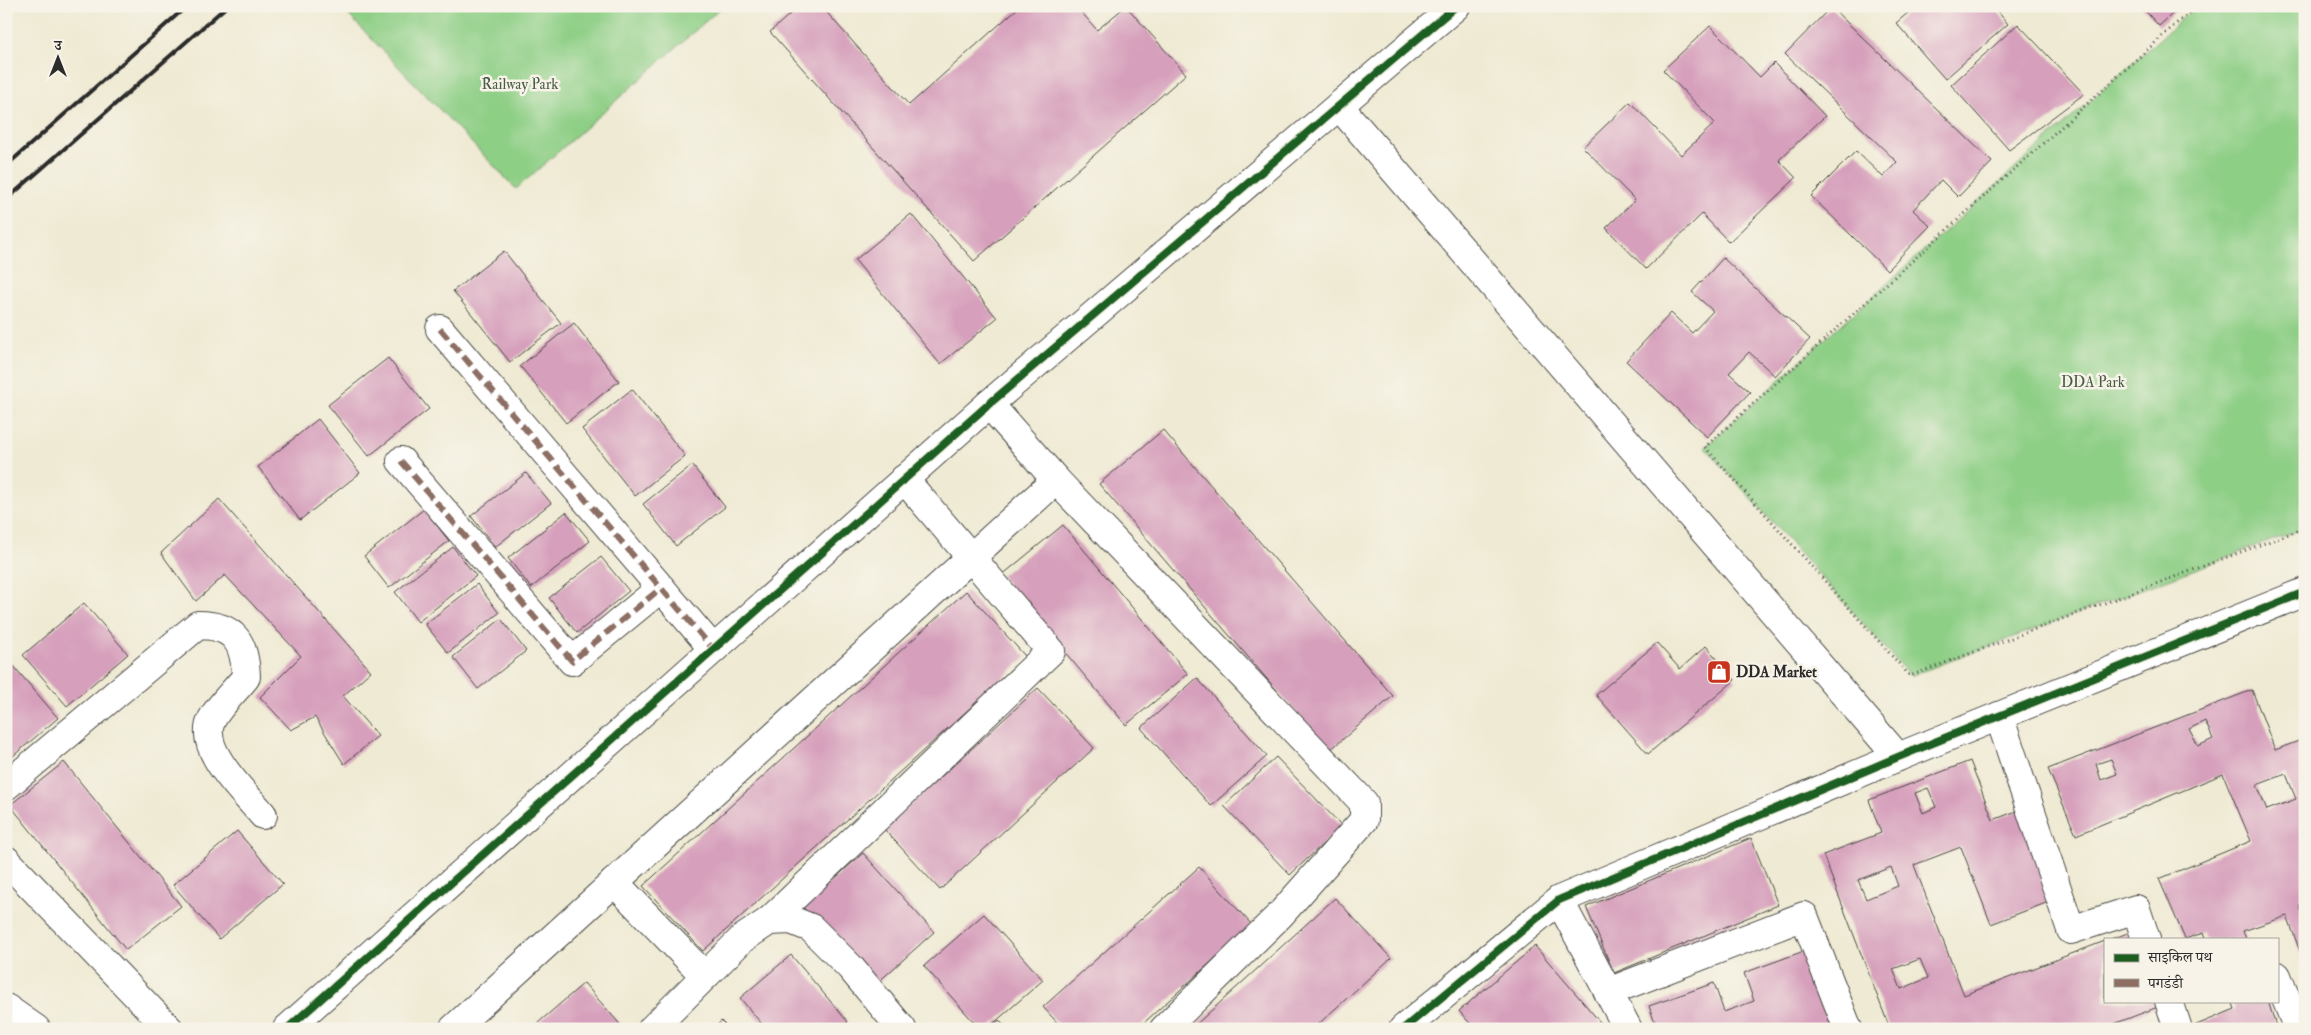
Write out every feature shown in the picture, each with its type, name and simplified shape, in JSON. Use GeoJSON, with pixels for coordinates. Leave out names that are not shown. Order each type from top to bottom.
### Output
{"type":"FeatureCollection","features":[{"type":"Feature","properties":{"kind":"street"},"geometry":{"type":"LineString","coordinates":[[287,1029],[989,404],[1456,6]]}},
{"type":"Feature","properties":{"kind":"street"},"geometry":{"type":"LineString","coordinates":[[1339,106],[1898,757]]}},
{"type":"Feature","properties":{"kind":"street"},"geometry":{"type":"LineString","coordinates":[[440,329],[713,649]]}},
{"type":"Feature","properties":{"kind":"street"},"geometry":{"type":"LineString","coordinates":[[989,404],[1056,480],[1364,803],[1364,820],[1280,915],[1164,1029]]}},
{"type":"Feature","properties":{"kind":"street"},"geometry":{"type":"LineString","coordinates":[[401,461],[572,661],[661,588]]}},
{"type":"Feature","properties":{"kind":"street"},"geometry":{"type":"LineString","coordinates":[[652,1029],[742,939],[769,921],[1051,651],[904,479]]}},
{"type":"Feature","properties":{"kind":"street"},"geometry":{"type":"LineString","coordinates":[[453,1029],[1056,480]]}},
{"type":"Feature","properties":{"kind":"street"},"geometry":{"type":"LineString","coordinates":[[1403,1029],[1559,900],[1898,757],[2305,592]]}},
{"type":"Feature","properties":{"kind":"street"},"geometry":{"type":"LineString","coordinates":[[6,786],[198,625],[216,625],[237,638],[245,656],[246,677],[211,720],[208,738],[214,756],[263,815]]}},
{"type":"Feature","properties":{"kind":"street"},"geometry":{"type":"LineString","coordinates":[[1999,716],[2072,930],[2136,909],[2146,938]]}},
{"type":"Feature","properties":{"kind":"street"},"geometry":{"type":"LineString","coordinates":[[6,860],[169,1029]]}},
{"type":"Feature","properties":{"kind":"street"},"geometry":{"type":"LineString","coordinates":[[614,882],[705,976]]}},
{"type":"Feature","properties":{"kind":"street"},"geometry":{"type":"LineString","coordinates":[[1559,900],[1628,1029]]}},
{"type":"Feature","properties":{"kind":"street"},"geometry":{"type":"LineString","coordinates":[[1608,992],[1804,916],[1848,1029]]}},
{"type":"Feature","properties":{"kind":"street"},"geometry":{"type":"LineString","coordinates":[[769,921],[791,920],[810,928],[850,968],[902,1029]]}},
{"type":"Feature","properties":{"kind":"street"},"geometry":{"type":"LineString","coordinates":[[2278,979],[2298,1029]]}},
{"type":"Feature","properties":{"kind":"street"},"geometry":{"type":"LineString","coordinates":[[2169,1002],[2178,1029]]}},
{"type":"Feature","properties":{"kind":"street"},"geometry":{"type":"LineString","coordinates":[[6,1008],[36,1029]]}},
{"type":"Feature","properties":{"kind":"path"},"geometry":{"type":"LineString","coordinates":[[2196,6],[1705,447],[1910,676],[2305,528]]}},
{"type":"Feature","properties":{"kind":"green space","name":"Railway Park"},"geometry":{"type":"Polygon","coordinates":[[[340,6],[723,6],[516,189],[340,6]]]}},
{"type":"Feature","properties":{"kind":"green space","name":"DDA Park"},"geometry":{"type":"Polygon","coordinates":[[[2196,6],[2305,6],[2305,528],[1910,676],[1705,447],[2196,6]]]}},
{"type":"Feature","properties":{"kind":"building"},"geometry":{"type":"Polygon","coordinates":[[[799,6],[821,6],[909,105],[1020,6],[1076,6],[1097,30],[1126,6],[1186,74],[974,261],[770,32],[799,6]]]}},
{"type":"Feature","properties":{"kind":"building"},"geometry":{"type":"Polygon","coordinates":[[[1916,6],[1993,6],[2008,24],[1945,79],[1896,23],[1916,6]]]}},
{"type":"Feature","properties":{"kind":"building"},"geometry":{"type":"Polygon","coordinates":[[[2141,6],[2181,6],[2159,26],[2141,6]]]}},
{"type":"Feature","properties":{"kind":"building"},"geometry":{"type":"Polygon","coordinates":[[[1831,7],[1992,162],[1958,197],[1941,180],[1913,210],[1930,226],[1887,270],[1811,196],[1856,151],[1883,177],[1897,162],[1785,54],[1831,7]]]}},
{"type":"Feature","properties":{"kind":"building"},"geometry":{"type":"Polygon","coordinates":[[[2018,24],[2084,94],[2009,150],[1951,85],[2018,24]]]}},
{"type":"Feature","properties":{"kind":"building"},"geometry":{"type":"Polygon","coordinates":[[[1710,26],[1760,77],[1774,63],[1825,116],[1779,160],[1796,178],[1729,242],[1702,214],[1646,269],[1606,228],[1635,200],[1583,147],[1630,102],[1681,155],[1715,123],[1663,70],[1710,26]]]}},
{"type":"Feature","properties":{"kind":"building"},"geometry":{"type":"Polygon","coordinates":[[[911,214],[997,318],[940,364],[855,260],[911,214]]]}},
{"type":"Feature","properties":{"kind":"building"},"geometry":{"type":"Polygon","coordinates":[[[504,251],[561,323],[510,362],[453,291],[504,251]]]}},
{"type":"Feature","properties":{"kind":"building"},"geometry":{"type":"Polygon","coordinates":[[[1723,258],[1810,339],[1775,376],[1749,352],[1729,373],[1750,392],[1707,437],[1626,361],[1671,313],[1692,333],[1713,311],[1692,292],[1723,258]]]}},
{"type":"Feature","properties":{"kind":"building"},"geometry":{"type":"Polygon","coordinates":[[[574,323],[619,381],[566,423],[520,366],[574,323]]]}},
{"type":"Feature","properties":{"kind":"building"},"geometry":{"type":"Polygon","coordinates":[[[388,358],[429,409],[369,456],[328,405],[388,358]]]}},
{"type":"Feature","properties":{"kind":"building"},"geometry":{"type":"Polygon","coordinates":[[[632,389],[685,456],[635,496],[582,429],[632,389]]]}},
{"type":"Feature","properties":{"kind":"building"},"geometry":{"type":"Polygon","coordinates":[[[318,419],[360,473],[300,520],[258,467],[318,419]]]}},
{"type":"Feature","properties":{"kind":"building"},"geometry":{"type":"Polygon","coordinates":[[[1163,430],[1393,696],[1329,751],[1099,484],[1163,430]]]}},
{"type":"Feature","properties":{"kind":"building"},"geometry":{"type":"Polygon","coordinates":[[[692,465],[725,507],[676,546],[643,504],[692,465]]]}},
{"type":"Feature","properties":{"kind":"building"},"geometry":{"type":"Polygon","coordinates":[[[526,473],[551,503],[495,547],[471,516],[526,473]]]}},
{"type":"Feature","properties":{"kind":"building"},"geometry":{"type":"Polygon","coordinates":[[[219,499],[371,671],[343,696],[378,736],[344,764],[315,717],[291,730],[260,697],[301,656],[225,575],[196,601],[161,553],[219,499]]]}},
{"type":"Feature","properties":{"kind":"building"},"geometry":{"type":"Polygon","coordinates":[[[424,509],[449,541],[389,588],[364,556],[424,509]]]}},
{"type":"Feature","properties":{"kind":"building"},"geometry":{"type":"Polygon","coordinates":[[[566,512],[590,541],[531,588],[508,558],[566,512]]]}},
{"type":"Feature","properties":{"kind":"building"},"geometry":{"type":"Polygon","coordinates":[[[1063,525],[1188,674],[1126,725],[1001,576],[1063,525]]]}},
{"type":"Feature","properties":{"kind":"building"},"geometry":{"type":"Polygon","coordinates":[[[453,547],[476,576],[418,622],[395,592],[453,547]]]}},
{"type":"Feature","properties":{"kind":"building"},"geometry":{"type":"Polygon","coordinates":[[[601,557],[629,591],[577,633],[549,598],[601,557]]]}},
{"type":"Feature","properties":{"kind":"building"},"geometry":{"type":"Polygon","coordinates":[[[477,584],[499,613],[448,653],[425,624],[477,584]]]}},
{"type":"Feature","properties":{"kind":"building"},"geometry":{"type":"Polygon","coordinates":[[[966,591],[1026,657],[703,951],[643,886],[966,591]]]}},
{"type":"Feature","properties":{"kind":"building"},"geometry":{"type":"Polygon","coordinates":[[[84,603],[128,654],[67,706],[23,655],[84,603]]]}},
{"type":"Feature","properties":{"kind":"building"},"geometry":{"type":"Polygon","coordinates":[[[501,619],[526,651],[478,689],[453,657],[501,619]]]}},
{"type":"Feature","properties":{"kind":"building"},"geometry":{"type":"Polygon","coordinates":[[[1657,643],[1680,669],[1706,646],[1735,680],[1648,754],[1596,695],[1657,643]]]}},
{"type":"Feature","properties":{"kind":"building"},"geometry":{"type":"Polygon","coordinates":[[[11,663],[58,718],[6,762],[6,667],[11,663]]]}},
{"type":"Feature","properties":{"kind":"building"},"geometry":{"type":"Polygon","coordinates":[[[1197,678],[1267,756],[1211,806],[1141,728],[1197,678]]]}},
{"type":"Feature","properties":{"kind":"building"},"geometry":{"type":"Polygon","coordinates":[[[1038,688],[1094,748],[940,890],[884,829],[1038,688]]]}},
{"type":"Feature","properties":{"kind":"building"},"geometry":{"type":"Polygon","coordinates":[[[2252,690],[2275,750],[2304,739],[2305,742],[2305,903],[2299,905],[2305,922],[2305,965],[2287,916],[2243,931],[2246,938],[2205,938],[2203,933],[2185,938],[2159,879],[2251,841],[2223,774],[2076,835],[2048,769],[2252,690]],[[2205,721],[2189,729],[2198,746],[2213,739],[2205,721]],[[2111,759],[2096,764],[2101,780],[2117,774],[2111,759]],[[2286,774],[2257,785],[2267,810],[2296,799],[2286,774]]]}},
{"type":"Feature","properties":{"kind":"building"},"geometry":{"type":"Polygon","coordinates":[[[1276,757],[1342,826],[1290,875],[1224,806],[1276,757]]]}},
{"type":"Feature","properties":{"kind":"building"},"geometry":{"type":"Polygon","coordinates":[[[1970,761],[1993,820],[2032,805],[2067,895],[1991,924],[1961,847],[1914,865],[1964,995],[2104,941],[2104,1002],[2162,1002],[2163,1005],[2101,1029],[1890,1029],[1823,855],[1881,833],[1869,800],[1970,761]],[[1928,788],[1915,793],[1923,813],[1936,807],[1928,788]],[[1891,867],[1858,880],[1866,899],[1898,886],[1891,867]],[[1920,959],[1893,969],[1901,989],[1928,978],[1920,959]]]}},
{"type":"Feature","properties":{"kind":"building"},"geometry":{"type":"Polygon","coordinates":[[[64,762],[181,906],[126,950],[10,805],[64,762]]]}},
{"type":"Feature","properties":{"kind":"building"},"geometry":{"type":"Polygon","coordinates":[[[237,831],[283,884],[219,939],[173,885],[237,831]]]}},
{"type":"Feature","properties":{"kind":"building"},"geometry":{"type":"Polygon","coordinates":[[[1751,838],[1778,905],[1614,973],[1586,907],[1751,838]]]}},
{"type":"Feature","properties":{"kind":"building"},"geometry":{"type":"Polygon","coordinates":[[[863,853],[934,932],[875,985],[803,907],[863,853]]]}},
{"type":"Feature","properties":{"kind":"building"},"geometry":{"type":"Polygon","coordinates":[[[1199,867],[1252,925],[1137,1029],[1063,1029],[1043,1007],[1199,867]]]}},
{"type":"Feature","properties":{"kind":"building"},"geometry":{"type":"Polygon","coordinates":[[[1335,898],[1391,958],[1313,1029],[1191,1029],[1335,898]]]}},
{"type":"Feature","properties":{"kind":"building"},"geometry":{"type":"Polygon","coordinates":[[[984,914],[1043,980],[987,1029],[980,1029],[924,966],[984,914]]]}},
{"type":"Feature","properties":{"kind":"building"},"geometry":{"type":"Polygon","coordinates":[[[2135,930],[2138,938],[2115,938],[2135,930]]]}},
{"type":"Feature","properties":{"kind":"building"},"geometry":{"type":"Polygon","coordinates":[[[1535,946],[1606,1029],[1475,1029],[1459,1011],[1535,946]]]}},
{"type":"Feature","properties":{"kind":"building"},"geometry":{"type":"Polygon","coordinates":[[[1804,951],[1832,1029],[1657,1029],[1649,1006],[1714,983],[1724,1012],[1754,1001],[1744,973],[1804,951]]]}},
{"type":"Feature","properties":{"kind":"building"},"geometry":{"type":"Polygon","coordinates":[[[791,955],[848,1022],[840,1029],[766,1029],[740,998],[791,955]]]}},
{"type":"Feature","properties":{"kind":"building"},"geometry":{"type":"Polygon","coordinates":[[[584,983],[624,1029],[531,1029],[584,983]]]}},
{"type":"Feature","properties":{"kind":"building"},"geometry":{"type":"Polygon","coordinates":[[[2232,1002],[2268,1002],[2277,1029],[2196,1029],[2194,1026],[2235,1009],[2232,1002]]]}},
{"type":"Feature","properties":{"kind":"building"},"geometry":{"type":"Polygon","coordinates":[[[999,1020],[1007,1029],[990,1029],[999,1020]]]}},
{"type":"Feature","properties":{"kind":"building"},"geometry":{"type":"Polygon","coordinates":[[[721,1021],[729,1029],[714,1029],[721,1021]]]}},
{"type":"Feature","properties":{"kind":"railway"},"geometry":{"type":"LineString","coordinates":[[6,166],[187,6]]}},
{"type":"Feature","properties":{"kind":"railway"},"geometry":{"type":"LineString","coordinates":[[6,200],[227,6]]}},
{"type":"Feature","properties":{"kind":"marked path"},"geometry":{"type":"LineString","coordinates":[[440,329],[713,649]]}},
{"type":"Feature","properties":{"kind":"marked path"},"geometry":{"type":"LineString","coordinates":[[401,461],[572,661],[661,588]]}},
{"type":"Feature","properties":{"kind":"cycle path"},"geometry":{"type":"LineString","coordinates":[[287,1029],[989,404],[1456,6]]}},
{"type":"Feature","properties":{"kind":"cycle path"},"geometry":{"type":"LineString","coordinates":[[1403,1029],[1559,900],[1898,757],[2305,592]]}},
{"type":"Feature","properties":{"kind":"place","name":"DDA Market"},"geometry":{"type":"Point","coordinates":[1719,672]}}]}
